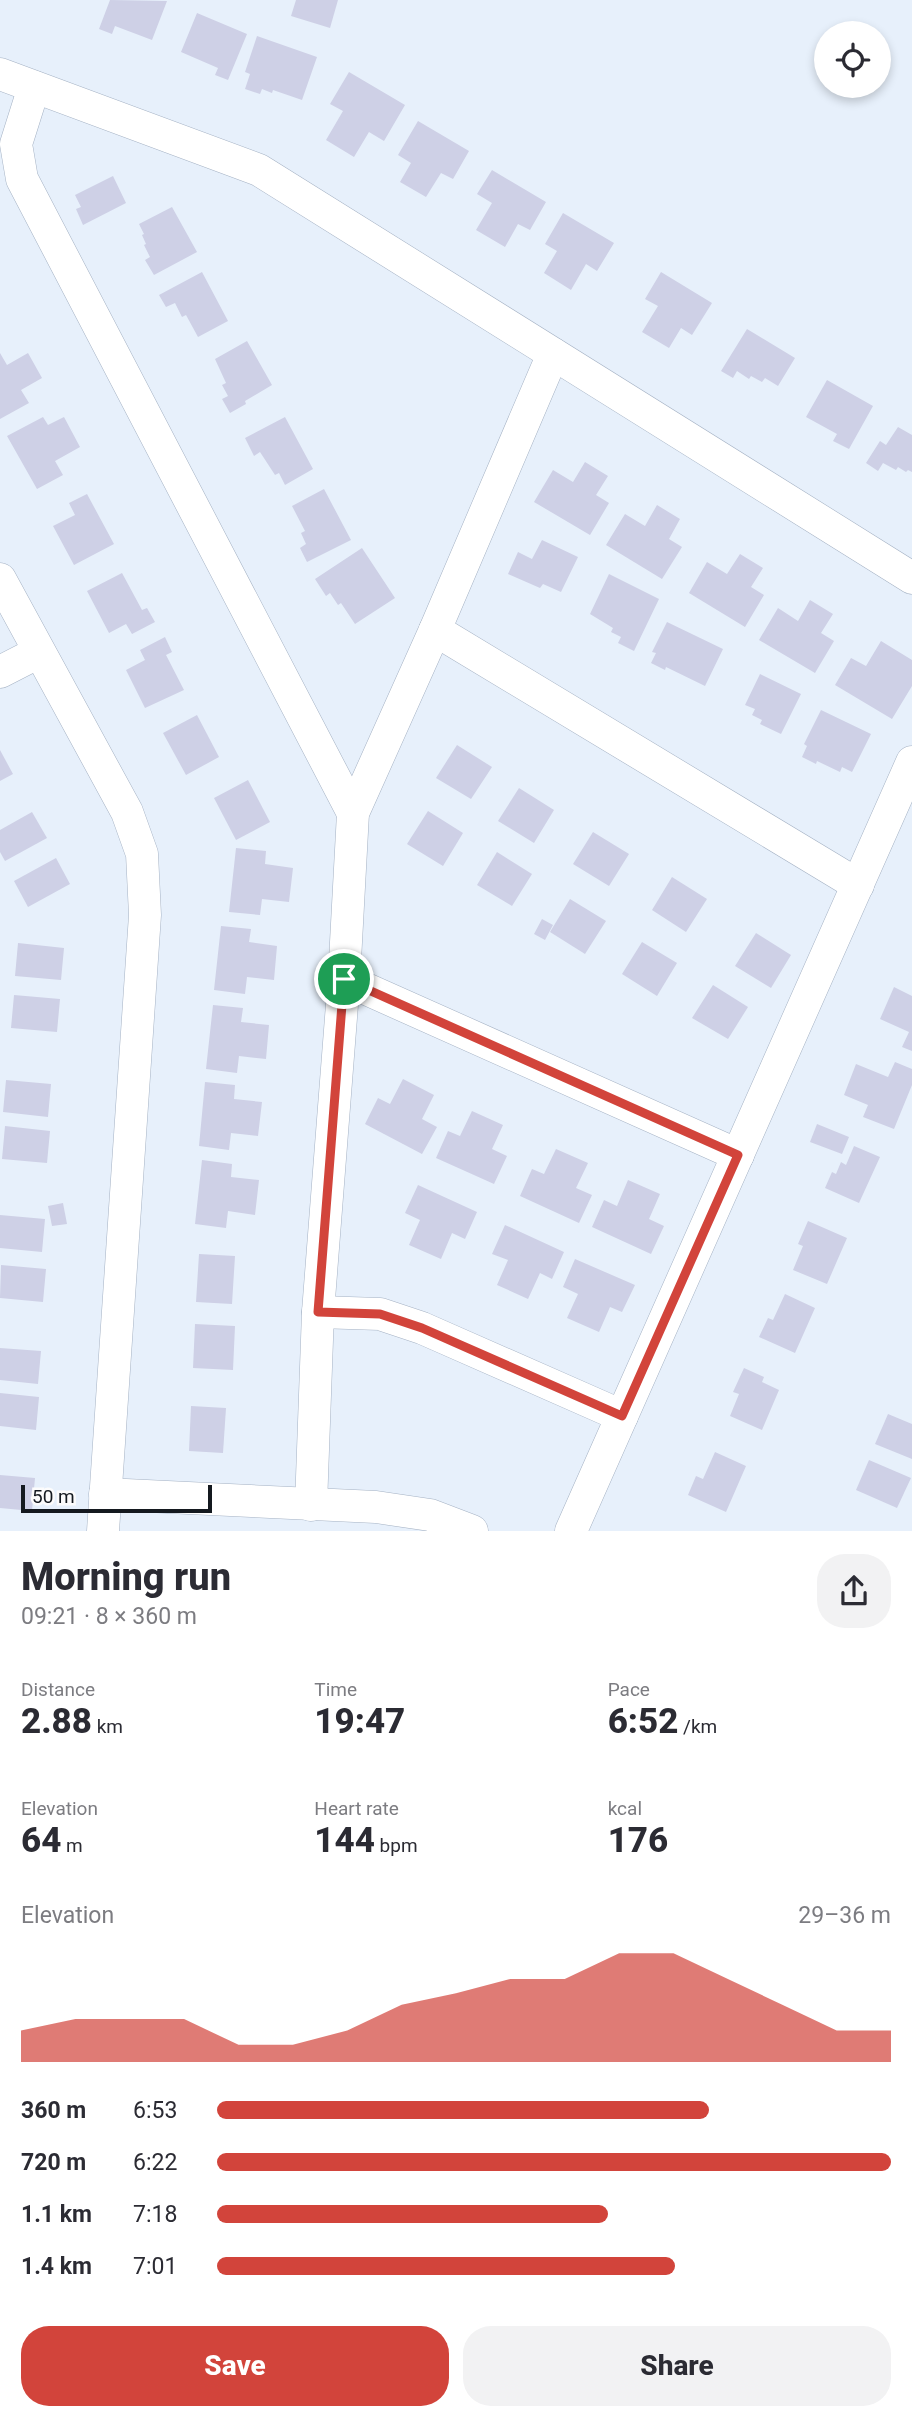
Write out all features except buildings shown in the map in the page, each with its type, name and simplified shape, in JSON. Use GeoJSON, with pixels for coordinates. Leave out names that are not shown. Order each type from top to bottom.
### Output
{"type":"FeatureCollection","features":[{"type":"Feature","properties":{"kind":"street"},"geometry":{"type":"LineString","coordinates":[[0,74],[260,170],[912,578]]}},
{"type":"Feature","properties":{"kind":"street"},"geometry":{"type":"LineString","coordinates":[[34,87],[16,144],[22,179],[353,813]]}},
{"type":"Feature","properties":{"kind":"street"},"geometry":{"type":"LineString","coordinates":[[311,1505],[318,1312],[344,979],[353,813],[553,354]]}},
{"type":"Feature","properties":{"kind":"street"},"geometry":{"type":"LineString","coordinates":[[0,579],[127,812],[142,854],[145,915],[103,1531]]}},
{"type":"Feature","properties":{"kind":"street"},"geometry":{"type":"LineString","coordinates":[[435,630],[859,885]]}},
{"type":"Feature","properties":{"kind":"street"},"geometry":{"type":"LineString","coordinates":[[0,671],[39,652]]}},
{"type":"Feature","properties":{"kind":"street"},"geometry":{"type":"LineString","coordinates":[[571,1531],[912,762]]}},
{"type":"Feature","properties":{"kind":"street"},"geometry":{"type":"LineString","coordinates":[[344,979],[738,1155]]}},
{"type":"Feature","properties":{"kind":"street"},"geometry":{"type":"LineString","coordinates":[[318,1312],[380,1314],[422,1328],[622,1416]]}},
{"type":"Feature","properties":{"kind":"street"},"geometry":{"type":"LineString","coordinates":[[105,1494],[376,1507],[430,1515],[472,1531]]}},
{"type":"Feature","properties":{"kind":"route"},"geometry":{"type":"LineString","coordinates":[[344,979],[738,1155],[622,1416],[422,1328],[380,1314],[318,1312],[344,979]]}}]}
